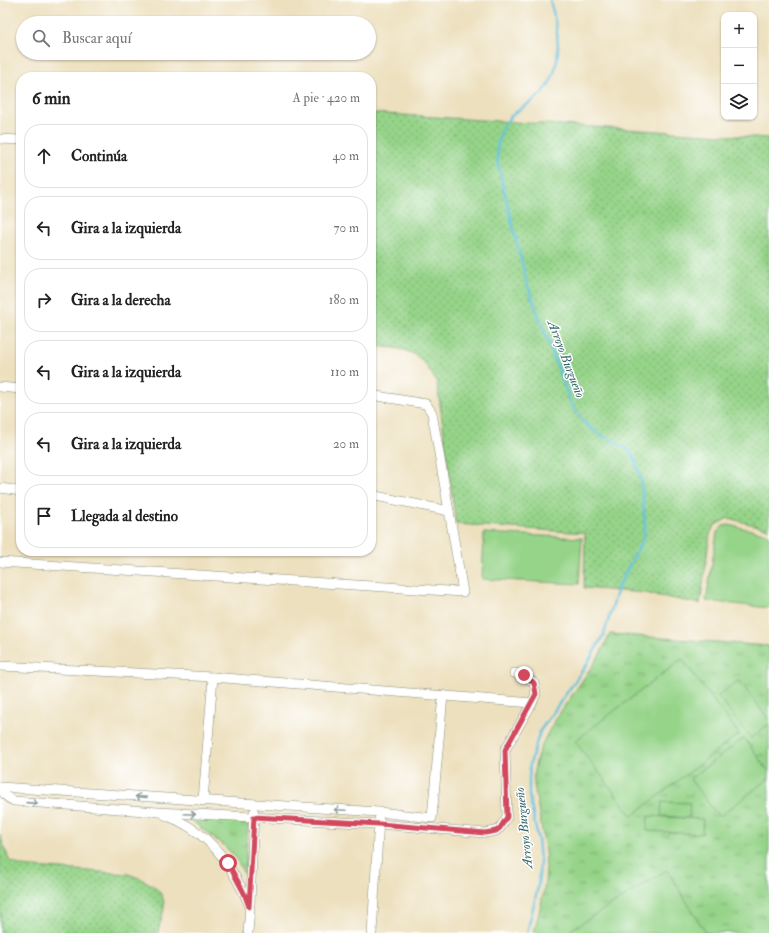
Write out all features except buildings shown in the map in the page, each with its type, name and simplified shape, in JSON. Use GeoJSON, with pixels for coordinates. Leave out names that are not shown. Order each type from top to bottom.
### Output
{"type":"FeatureCollection","features":[{"type":"Feature","properties":{"kind":"street"},"geometry":{"type":"LineString","coordinates":[[0,139],[16,140]]}},
{"type":"Feature","properties":{"kind":"street"},"geometry":{"type":"LineString","coordinates":[[0,387],[16,389]]}},
{"type":"Feature","properties":{"kind":"street"},"geometry":{"type":"LineString","coordinates":[[0,562],[463,592],[436,431],[430,408],[426,404],[418,402],[376,396]]}},
{"type":"Feature","properties":{"kind":"street"},"geometry":{"type":"LineString","coordinates":[[0,488],[16,490]]}},
{"type":"Feature","properties":{"kind":"street"},"geometry":{"type":"LineString","coordinates":[[376,496],[449,511]]}},
{"type":"Feature","properties":{"kind":"street"},"geometry":{"type":"LineString","coordinates":[[0,666],[213,677],[532,703]]}},
{"type":"Feature","properties":{"kind":"street"},"geometry":{"type":"LineString","coordinates":[[443,695],[432,818],[379,812],[254,805],[0,787],[5,796],[14,801],[158,812],[379,824],[485,833],[496,831],[500,828],[507,817],[505,750],[536,694],[534,683],[524,675],[514,673]]}},
{"type":"Feature","properties":{"kind":"street"},"geometry":{"type":"LineString","coordinates":[[203,801],[213,677]]}},
{"type":"Feature","properties":{"kind":"street"},"geometry":{"type":"LineString","coordinates":[[248,933],[254,805]]}},
{"type":"Feature","properties":{"kind":"street"},"geometry":{"type":"LineString","coordinates":[[158,812],[196,830],[212,844],[228,863],[244,893],[249,907]]}},
{"type":"Feature","properties":{"kind":"street"},"geometry":{"type":"LineString","coordinates":[[372,933],[379,812]]}},
{"type":"Feature","properties":{"kind":"green space"},"geometry":{"type":"Polygon","coordinates":[[[376,113],[769,138],[769,529],[728,518],[714,526],[710,534],[700,604],[645,593],[584,588],[585,533],[456,524],[437,382],[422,360],[410,352],[394,348],[376,346],[376,113]]]}},
{"type":"Feature","properties":{"kind":"green space"},"geometry":{"type":"Polygon","coordinates":[[[729,525],[769,534],[769,608],[706,601],[717,532],[723,526],[729,525]]]}},
{"type":"Feature","properties":{"kind":"green space"},"geometry":{"type":"Polygon","coordinates":[[[484,533],[582,538],[579,584],[482,579],[484,533]]]}},
{"type":"Feature","properties":{"kind":"green space"},"geometry":{"type":"Polygon","coordinates":[[[610,634],[769,646],[769,933],[534,933],[544,892],[546,875],[544,843],[534,786],[534,771],[538,753],[556,719],[602,651],[610,634]]]}},
{"type":"Feature","properties":{"kind":"green space"},"geometry":{"type":"Polygon","coordinates":[[[682,659],[739,734],[632,816],[575,741],[682,659]]]}},
{"type":"Feature","properties":{"kind":"green space"},"geometry":{"type":"Polygon","coordinates":[[[739,680],[769,720],[769,724],[751,738],[718,696],[739,680]]]}},
{"type":"Feature","properties":{"kind":"green space"},"geometry":{"type":"Polygon","coordinates":[[[744,738],[769,772],[769,778],[719,817],[690,779],[744,738]]]}},
{"type":"Feature","properties":{"kind":"green space"},"geometry":{"type":"Polygon","coordinates":[[[662,802],[690,803],[689,818],[661,816],[662,802]]]}},
{"type":"Feature","properties":{"kind":"green space"},"geometry":{"type":"Polygon","coordinates":[[[648,816],[703,819],[702,834],[647,831],[648,816]]]}},
{"type":"Feature","properties":{"kind":"green space"},"geometry":{"type":"Polygon","coordinates":[[[188,818],[248,821],[245,876],[235,856],[188,818]]]}},
{"type":"Feature","properties":{"kind":"green space"},"geometry":{"type":"Polygon","coordinates":[[[0,835],[9,860],[21,866],[128,874],[146,881],[160,893],[163,899],[163,912],[158,933],[0,933],[0,835]]]}},
{"type":"Feature","properties":{"kind":"green space"},"geometry":{"type":"Polygon","coordinates":[[[667,870],[706,933],[566,933],[667,870]]]}},
{"type":"Feature","properties":{"kind":"waterway","name":"Arroyo Burgueño"},"geometry":{"type":"LineString","coordinates":[[527,933],[538,887],[540,861],[538,839],[529,795],[530,764],[540,731],[587,664],[604,634],[619,585],[643,539],[645,524],[641,479],[634,457],[628,449],[597,433],[585,423],[576,412],[570,401],[527,284],[498,165],[497,147],[504,125],[515,112],[534,100],[544,91],[551,81],[555,70],[558,46],[550,0]]}},
{"type":"Feature","properties":{"kind":"route"},"geometry":{"type":"LineString","coordinates":[[228,863],[244,893],[249,907],[254,817],[379,824],[485,833],[496,831],[505,822],[507,817],[505,750],[536,694],[534,683],[524,675]]}}]}
